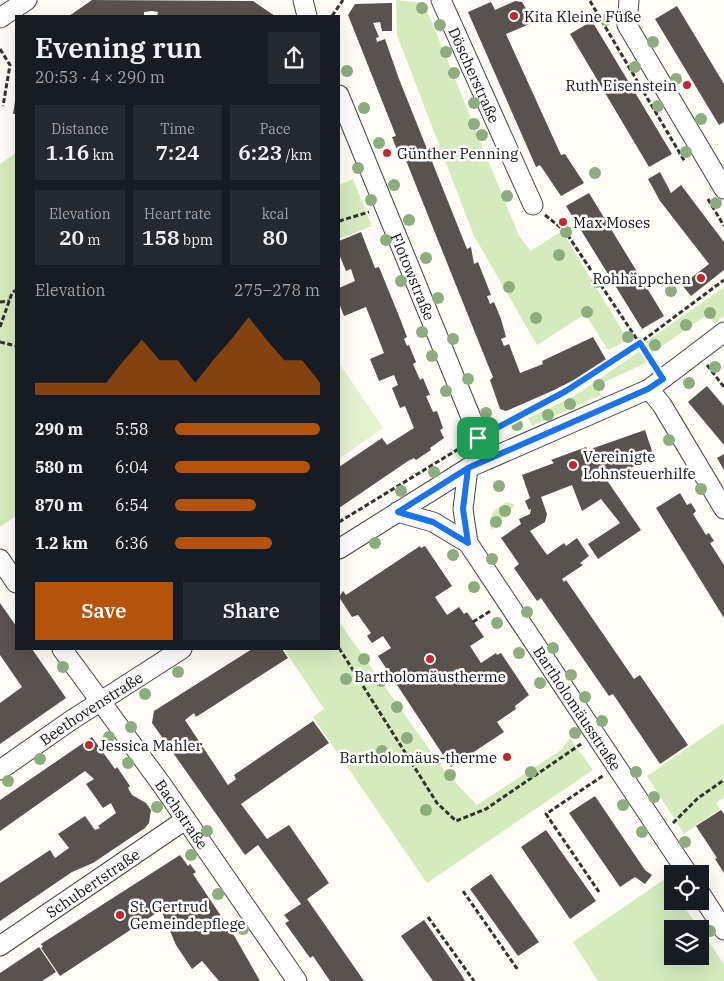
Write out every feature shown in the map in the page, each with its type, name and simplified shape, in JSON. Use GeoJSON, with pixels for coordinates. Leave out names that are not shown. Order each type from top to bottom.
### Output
{"type":"FeatureCollection","features":[{"type":"Feature","properties":{"kind":"street"},"geometry":{"type":"LineString","coordinates":[[0,18],[27,0]]}},
{"type":"Feature","properties":{"kind":"street"},"geometry":{"type":"LineString","coordinates":[[303,0],[307,15]]}},
{"type":"Feature","properties":{"kind":"street","name":"Döscherstraße"},"geometry":{"type":"LineString","coordinates":[[441,0],[533,205]]}},
{"type":"Feature","properties":{"kind":"street"},"geometry":{"type":"LineString","coordinates":[[628,0],[627,25],[724,189]]}},
{"type":"Feature","properties":{"kind":"street","name":"Flotowstraße"},"geometry":{"type":"LineString","coordinates":[[340,97],[488,459]]}},
{"type":"Feature","properties":{"kind":"street"},"geometry":{"type":"LineString","coordinates":[[340,549],[468,468],[656,384],[724,332]]}},
{"type":"Feature","properties":{"kind":"street"},"geometry":{"type":"LineString","coordinates":[[656,384],[662,405],[724,509]]}},
{"type":"Feature","properties":{"kind":"street","name":"Bartholomäusstraße"},"geometry":{"type":"LineString","coordinates":[[468,468],[463,509],[468,543],[682,865]]}},
{"type":"Feature","properties":{"kind":"street","name":"Bartholomäusstraße"},"geometry":{"type":"LineString","coordinates":[[398,512],[433,522],[468,543]]}},
{"type":"Feature","properties":{"kind":"street"},"geometry":{"type":"LineString","coordinates":[[0,559],[15,581]]}},
{"type":"Feature","properties":{"kind":"street","name":"Bachstraße"},"geometry":{"type":"LineString","coordinates":[[63,650],[162,785],[297,981]]}},
{"type":"Feature","properties":{"kind":"street","name":"Beethovenstraße"},"geometry":{"type":"LineString","coordinates":[[0,770],[180,650]]}},
{"type":"Feature","properties":{"kind":"street","name":"Schubertstraße"},"geometry":{"type":"LineString","coordinates":[[0,946],[185,820]]}},
{"type":"Feature","properties":{"kind":"street"},"geometry":{"type":"LineString","coordinates":[[709,907],[724,930]]}},
{"type":"Feature","properties":{"kind":"path"},"geometry":{"type":"LineString","coordinates":[[333,15],[343,0]]}},
{"type":"Feature","properties":{"kind":"path"},"geometry":{"type":"LineString","coordinates":[[590,1],[688,165]]}},
{"type":"Feature","properties":{"kind":"path"},"geometry":{"type":"LineString","coordinates":[[0,49],[10,65],[3,106]]}},
{"type":"Feature","properties":{"kind":"path"},"geometry":{"type":"LineString","coordinates":[[708,198],[724,226]]}},
{"type":"Feature","properties":{"kind":"path"},"geometry":{"type":"LineString","coordinates":[[533,205],[565,231],[640,343],[656,384]]}},
{"type":"Feature","properties":{"kind":"path"},"geometry":{"type":"LineString","coordinates":[[340,521],[387,490],[566,391],[640,343],[724,280]]}},
{"type":"Feature","properties":{"kind":"path"},"geometry":{"type":"LineString","coordinates":[[0,327],[12,293],[15,291]]}},
{"type":"Feature","properties":{"kind":"path"},"geometry":{"type":"LineString","coordinates":[[0,302],[10,301]]}},
{"type":"Feature","properties":{"kind":"path"},"geometry":{"type":"LineString","coordinates":[[0,342],[15,346]]}},
{"type":"Feature","properties":{"kind":"path"},"geometry":{"type":"LineString","coordinates":[[697,353],[724,388]]}},
{"type":"Feature","properties":{"kind":"path"},"geometry":{"type":"LineString","coordinates":[[473,622],[481,617]]}},
{"type":"Feature","properties":{"kind":"path"},"geometry":{"type":"LineString","coordinates":[[340,650],[437,803],[456,821],[486,809],[595,734]]}},
{"type":"Feature","properties":{"kind":"path"},"geometry":{"type":"LineString","coordinates":[[599,892],[546,814],[616,766]]}},
{"type":"Feature","properties":{"kind":"path"},"geometry":{"type":"LineString","coordinates":[[660,831],[680,818],[698,798],[724,780]]}},
{"type":"Feature","properties":{"kind":"path"},"geometry":{"type":"LineString","coordinates":[[463,891],[518,970]]}},
{"type":"Feature","properties":{"kind":"path"},"geometry":{"type":"LineString","coordinates":[[428,917],[474,981]]}},
{"type":"Feature","properties":{"kind":"green space"},"geometry":{"type":"Polygon","coordinates":[[[396,0],[424,3],[519,236],[531,251],[562,231],[628,340],[608,350],[585,314],[537,345],[474,236],[397,35],[396,0]]]}},
{"type":"Feature","properties":{"kind":"green space"},"geometry":{"type":"Polygon","coordinates":[[[15,154],[15,517],[0,527],[0,164],[15,154]]]}},
{"type":"Feature","properties":{"kind":"green space"},"geometry":{"type":"Polygon","coordinates":[[[353,179],[372,226],[340,239],[340,185],[353,179]]]}},
{"type":"Feature","properties":{"kind":"green space"},"geometry":{"type":"Polygon","coordinates":[[[724,287],[724,316],[715,323],[707,315],[652,353],[646,342],[724,287]]]}},
{"type":"Feature","properties":{"kind":"green space"},"geometry":{"type":"Polygon","coordinates":[[[641,350],[648,362],[598,385],[601,395],[532,426],[528,418],[573,397],[641,350]]]}},
{"type":"Feature","properties":{"kind":"green space"},"geometry":{"type":"Polygon","coordinates":[[[340,364],[383,428],[340,458],[340,364]]]}},
{"type":"Feature","properties":{"kind":"green space"},"geometry":{"type":"Polygon","coordinates":[[[507,502],[515,505],[491,530],[491,516],[498,507],[507,502]]]}},
{"type":"Feature","properties":{"kind":"green space"},"geometry":{"type":"Polygon","coordinates":[[[340,623],[444,770],[477,805],[561,750],[570,738],[593,770],[427,883],[313,717],[324,709],[285,650],[340,650],[340,623]]]}},
{"type":"Feature","properties":{"kind":"green space"},"geometry":{"type":"Polygon","coordinates":[[[724,723],[724,797],[716,803],[720,809],[684,834],[647,776],[724,723]]]}},
{"type":"Feature","properties":{"kind":"green space"},"geometry":{"type":"Polygon","coordinates":[[[664,880],[664,910],[686,910],[694,920],[664,920],[664,965],[709,965],[709,942],[724,964],[724,981],[598,981],[573,942],[664,880]]]}},
{"type":"Feature","properties":{"kind":"building"},"geometry":{"type":"Polygon","coordinates":[[[92,0],[253,1],[274,15],[157,15],[158,12],[152,11],[144,12],[144,15],[70,15],[92,0]]]}},
{"type":"Feature","properties":{"kind":"building"},"geometry":{"type":"Polygon","coordinates":[[[515,1],[522,2],[534,22],[506,34],[561,155],[565,154],[584,183],[561,196],[540,165],[536,167],[468,12],[491,2],[495,10],[515,1]]]}},
{"type":"Feature","properties":{"kind":"building"},"geometry":{"type":"Polygon","coordinates":[[[392,3],[392,31],[382,31],[380,22],[373,23],[379,37],[376,38],[377,42],[385,39],[399,79],[467,249],[471,247],[474,264],[478,262],[491,295],[487,296],[490,304],[494,302],[501,319],[506,337],[501,339],[504,346],[509,344],[520,373],[543,364],[542,361],[593,337],[608,363],[506,411],[500,409],[490,380],[493,377],[403,153],[399,155],[392,137],[396,136],[348,15],[355,4],[392,3]]]}},
{"type":"Feature","properties":{"kind":"building"},"geometry":{"type":"Polygon","coordinates":[[[677,6],[724,84],[724,122],[719,125],[655,19],[677,6]]]}},
{"type":"Feature","properties":{"kind":"building"},"geometry":{"type":"Polygon","coordinates":[[[592,21],[672,154],[649,167],[570,34],[592,21]]]}},
{"type":"Feature","properties":{"kind":"building"},"geometry":{"type":"Polygon","coordinates":[[[660,172],[671,193],[681,185],[724,242],[724,270],[691,296],[682,285],[709,264],[660,201],[648,179],[660,172]]]}},
{"type":"Feature","properties":{"kind":"building"},"geometry":{"type":"Polygon","coordinates":[[[589,193],[664,316],[642,329],[566,206],[589,193]]]}},
{"type":"Feature","properties":{"kind":"building"},"geometry":{"type":"Polygon","coordinates":[[[361,232],[375,268],[379,267],[401,321],[407,337],[404,339],[407,346],[409,345],[416,362],[413,364],[420,380],[423,378],[430,395],[426,396],[433,412],[437,411],[443,428],[440,430],[444,438],[416,460],[414,458],[408,461],[340,507],[340,466],[382,438],[387,445],[414,428],[405,406],[400,408],[392,388],[398,385],[394,375],[379,381],[370,359],[384,353],[366,307],[344,316],[340,306],[340,288],[355,281],[351,269],[346,271],[340,256],[340,241],[361,232]]]}},
{"type":"Feature","properties":{"kind":"building"},"geometry":{"type":"Polygon","coordinates":[[[707,386],[724,406],[724,445],[688,402],[707,386]]]}},
{"type":"Feature","properties":{"kind":"building"},"geometry":{"type":"Polygon","coordinates":[[[645,430],[655,460],[604,476],[641,530],[598,559],[588,544],[620,523],[601,499],[582,511],[572,485],[541,497],[547,514],[545,522],[530,531],[547,555],[564,543],[566,546],[577,538],[589,556],[580,563],[583,565],[562,579],[564,582],[566,580],[634,679],[640,675],[688,745],[660,764],[613,694],[609,696],[541,598],[537,601],[514,568],[519,564],[501,538],[521,524],[519,519],[530,514],[531,509],[529,510],[525,501],[530,498],[522,475],[554,463],[551,460],[586,447],[588,450],[645,430]]]}},
{"type":"Feature","properties":{"kind":"building"},"geometry":{"type":"Polygon","coordinates":[[[724,454],[724,470],[717,458],[724,454]]]}},
{"type":"Feature","properties":{"kind":"building"},"geometry":{"type":"Polygon","coordinates":[[[680,493],[687,505],[691,503],[696,511],[693,514],[706,535],[709,533],[714,541],[710,543],[724,565],[724,618],[656,508],[680,493]]]}},
{"type":"Feature","properties":{"kind":"building","name":"Bartholomäustherme"},"geometry":{"type":"Polygon","coordinates":[[[420,546],[421,548],[425,546],[452,586],[435,597],[447,615],[459,607],[464,614],[467,612],[484,637],[470,646],[481,663],[496,653],[497,655],[501,653],[529,695],[515,706],[516,709],[497,722],[504,732],[451,767],[378,656],[391,648],[383,636],[372,643],[367,636],[371,633],[358,615],[352,617],[340,599],[343,591],[346,595],[420,546]]]}},
{"type":"Feature","properties":{"kind":"building"},"geometry":{"type":"Polygon","coordinates":[[[0,603],[15,625],[15,650],[33,650],[66,698],[0,744],[0,703],[22,687],[0,655],[0,603]]]}},
{"type":"Feature","properties":{"kind":"building"},"geometry":{"type":"Polygon","coordinates":[[[250,650],[283,650],[288,658],[196,717],[194,713],[185,720],[228,785],[236,779],[234,775],[313,721],[329,743],[241,804],[267,839],[289,825],[329,883],[307,899],[364,981],[330,981],[313,956],[310,958],[285,923],[289,921],[284,915],[301,904],[258,845],[245,855],[152,723],[154,711],[250,650]]]}},
{"type":"Feature","properties":{"kind":"building"},"geometry":{"type":"Polygon","coordinates":[[[92,737],[115,769],[117,767],[130,786],[128,788],[132,795],[146,803],[151,810],[149,823],[145,828],[93,863],[72,872],[0,921],[0,883],[50,850],[55,858],[69,848],[58,834],[85,816],[95,830],[100,828],[98,826],[116,813],[111,803],[103,808],[86,784],[94,779],[85,771],[0,831],[0,800],[92,737]]]}},
{"type":"Feature","properties":{"kind":"building"},"geometry":{"type":"Polygon","coordinates":[[[595,796],[645,870],[652,875],[645,884],[635,877],[620,887],[569,813],[595,796]]]}},
{"type":"Feature","properties":{"kind":"building"},"geometry":{"type":"Polygon","coordinates":[[[721,810],[724,814],[724,873],[715,859],[717,858],[696,826],[721,810]]]}},
{"type":"Feature","properties":{"kind":"building"},"geometry":{"type":"Polygon","coordinates":[[[546,830],[596,901],[570,919],[521,847],[546,830]]]}},
{"type":"Feature","properties":{"kind":"building","name":"St. Gertrud Gemeindepflege"},"geometry":{"type":"Polygon","coordinates":[[[180,855],[188,866],[190,864],[196,872],[193,874],[235,937],[260,981],[219,981],[202,961],[192,969],[176,945],[161,910],[60,976],[41,948],[43,947],[41,944],[180,855]]]}},
{"type":"Feature","properties":{"kind":"building"},"geometry":{"type":"Polygon","coordinates":[[[491,874],[539,942],[518,956],[470,889],[491,874]]]}},
{"type":"Feature","properties":{"kind":"building"},"geometry":{"type":"Polygon","coordinates":[[[424,920],[465,981],[433,981],[401,936],[424,920]]]}},
{"type":"Feature","properties":{"kind":"building"},"geometry":{"type":"Polygon","coordinates":[[[39,947],[56,972],[42,981],[0,981],[0,973],[39,947]]]}},
{"type":"Feature","properties":{"kind":"place","name":"Kita Kleine Füße"},"geometry":{"type":"Point","coordinates":[514,16]}},
{"type":"Feature","properties":{"kind":"place","name":"Ruth Eisenstein"},"geometry":{"type":"Point","coordinates":[687,85]}},
{"type":"Feature","properties":{"kind":"place","name":"Günther Penning"},"geometry":{"type":"Point","coordinates":[387,153]}},
{"type":"Feature","properties":{"kind":"place","name":"Max Moses"},"geometry":{"type":"Point","coordinates":[563,222]}},
{"type":"Feature","properties":{"kind":"place","name":"Rohhäppchen"},"geometry":{"type":"Point","coordinates":[701,278]}},
{"type":"Feature","properties":{"kind":"place","name":"Vereinigte Lohnsteuerhilfe"},"geometry":{"type":"Point","coordinates":[573,465]}},
{"type":"Feature","properties":{"kind":"place","name":"Bartholomäustherme"},"geometry":{"type":"Point","coordinates":[430,659]}},
{"type":"Feature","properties":{"kind":"place","name":"Jessica Mahler"},"geometry":{"type":"Point","coordinates":[89,745]}},
{"type":"Feature","properties":{"kind":"place","name":"Bartholomäus-therme"},"geometry":{"type":"Point","coordinates":[507,757]}},
{"type":"Feature","properties":{"kind":"place","name":"St. Gertrud Gemeindepflege"},"geometry":{"type":"Point","coordinates":[120,915]}},
{"type":"Feature","properties":{"kind":"route"},"geometry":{"type":"LineString","coordinates":[[478,438],[488,459],[468,468],[463,509],[468,543],[433,522],[398,512],[468,468],[648,389],[663,379],[640,343],[614,362],[566,391],[478,438]]}}]}
